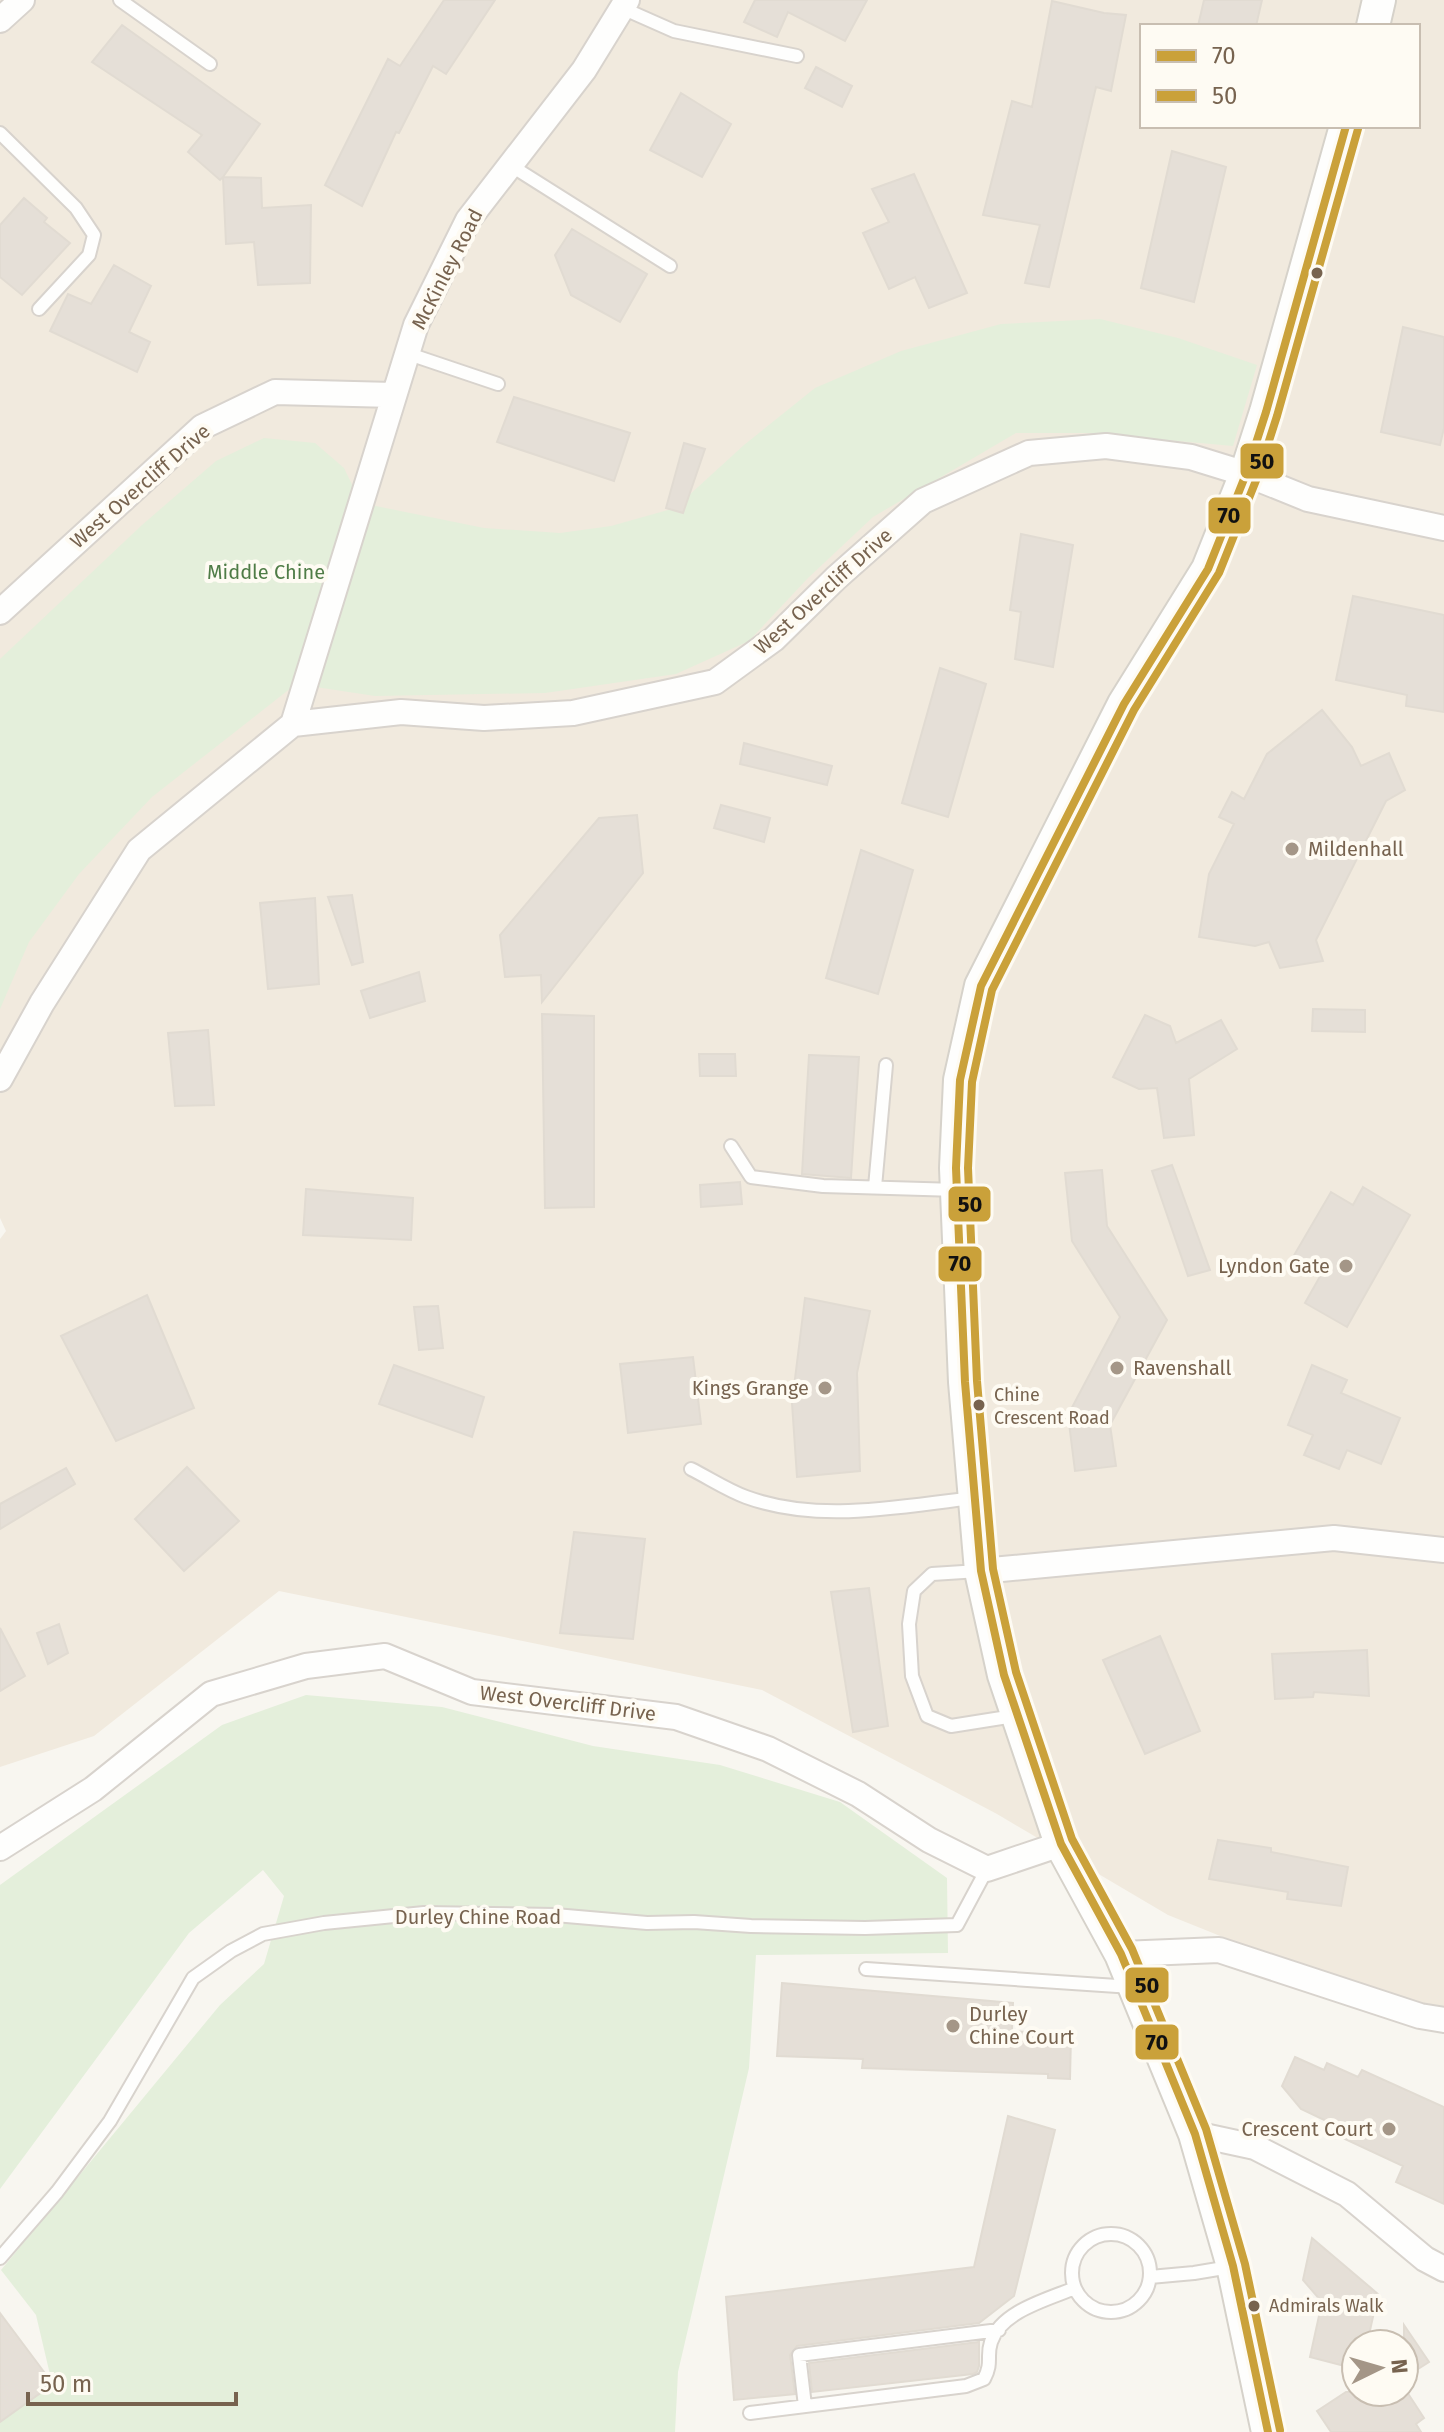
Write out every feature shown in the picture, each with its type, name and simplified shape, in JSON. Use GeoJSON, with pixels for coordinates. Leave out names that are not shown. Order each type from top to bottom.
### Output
{"type":"FeatureCollection","features":[{"type":"Feature","properties":{"kind":"street"},"geometry":{"type":"LineString","coordinates":[[0,20],[22,0]]}},
{"type":"Feature","properties":{"kind":"street"},"geometry":{"type":"LineString","coordinates":[[1373,24],[1379,0]]}},
{"type":"Feature","properties":{"kind":"street","name":"McKinley Road"},"geometry":{"type":"LineString","coordinates":[[293,724],[416,325],[468,220],[584,70],[625,4]]}},
{"type":"Feature","properties":{"kind":"street"},"geometry":{"type":"LineString","coordinates":[[1268,2432],[1233,2266],[1195,2134],[1121,1954],[1061,1844],[1004,1675],[981,1571],[965,1382],[957,1190],[960,1080],[981,986],[1124,704],[1208,569],[1246,474],[1345,128]]}},
{"type":"Feature","properties":{"kind":"street","name":"West Overcliff Drive"},"geometry":{"type":"LineString","coordinates":[[0,612],[202,427],[275,392],[393,395]]}},
{"type":"Feature","properties":{"kind":"street","name":"West Overcliff Drive"},"geometry":{"type":"LineString","coordinates":[[293,724],[401,712],[484,718],[573,713],[715,682],[774,639],[836,578],[923,501],[1029,453],[1106,446],[1191,457],[1246,474],[1308,499],[1444,528]]}},
{"type":"Feature","properties":{"kind":"street"},"geometry":{"type":"LineString","coordinates":[[0,1079],[42,1003],[139,850],[293,724]]}},
{"type":"Feature","properties":{"kind":"street"},"geometry":{"type":"LineString","coordinates":[[981,1571],[1334,1538],[1444,1550]]}},
{"type":"Feature","properties":{"kind":"street","name":"West Overcliff Drive"},"geometry":{"type":"LineString","coordinates":[[0,1848],[93,1789],[211,1694],[306,1666],[385,1656],[472,1692],[676,1717],[768,1749],[858,1794],[929,1840],[987,1869]]}},
{"type":"Feature","properties":{"kind":"street"},"geometry":{"type":"LineString","coordinates":[[987,1869],[1061,1844]]}},
{"type":"Feature","properties":{"kind":"street"},"geometry":{"type":"LineString","coordinates":[[1121,1954],[1219,1950],[1420,2016],[1444,2020]]}},
{"type":"Feature","properties":{"kind":"street"},"geometry":{"type":"LineString","coordinates":[[1195,2134],[1255,2147],[1347,2194],[1425,2259],[1444,2269]]}},
{"type":"Feature","properties":{"kind":"lane"},"geometry":{"type":"LineString","coordinates":[[120,0],[210,64]]}},
{"type":"Feature","properties":{"kind":"lane"},"geometry":{"type":"LineString","coordinates":[[625,4],[674,31],[797,56]]}},
{"type":"Feature","properties":{"kind":"lane"},"geometry":{"type":"LineString","coordinates":[[0,133],[76,208],[94,235],[89,255],[39,309]]}},
{"type":"Feature","properties":{"kind":"lane"},"geometry":{"type":"LineString","coordinates":[[510,165],[670,266]]}},
{"type":"Feature","properties":{"kind":"lane"},"geometry":{"type":"LineString","coordinates":[[406,353],[498,384]]}},
{"type":"Feature","properties":{"kind":"lane"},"geometry":{"type":"LineString","coordinates":[[875,1187],[886,1065]]}},
{"type":"Feature","properties":{"kind":"lane"},"geometry":{"type":"LineString","coordinates":[[731,1146],[751,1177],[823,1186],[957,1190]]}},
{"type":"Feature","properties":{"kind":"lane"},"geometry":{"type":"LineString","coordinates":[[691,1469],[746,1497],[794,1509],[846,1513],[975,1498]]}},
{"type":"Feature","properties":{"kind":"lane"},"geometry":{"type":"LineString","coordinates":[[981,1571],[932,1574],[914,1591],[909,1624],[912,1676],[927,1716],[951,1726],[1018,1715]]}},
{"type":"Feature","properties":{"kind":"lane","name":"Durley Chine Road"},"geometry":{"type":"LineString","coordinates":[[0,2258],[57,2192],[110,2121],[193,1978],[231,1951],[263,1934],[324,1923],[424,1913],[555,1915],[647,1923],[751,1926],[865,1928],[957,1925],[987,1869]]}},
{"type":"Feature","properties":{"kind":"lane"},"geometry":{"type":"LineString","coordinates":[[866,1969],[1135,1988]]}},
{"type":"Feature","properties":{"kind":"lane"},"geometry":{"type":"LineString","coordinates":[[1105,2234],[1125,2236],[1147,2257],[1150,2277],[1142,2296],[1126,2309],[1107,2312],[1088,2304],[1075,2288],[1072,2268],[1079,2249],[1087,2242],[1105,2234]]}},
{"type":"Feature","properties":{"kind":"lane"},"geometry":{"type":"LineString","coordinates":[[1150,2277],[1233,2266]]}},
{"type":"Feature","properties":{"kind":"lane"},"geometry":{"type":"LineString","coordinates":[[750,2413],[966,2386],[984,2379],[990,2368],[991,2343],[1014,2316],[1075,2288]]}},
{"type":"Feature","properties":{"kind":"lane"},"geometry":{"type":"LineString","coordinates":[[805,2406],[799,2355],[999,2330]]}},
{"type":"Feature","properties":{"kind":"shaded area"},"geometry":{"type":"Polygon","coordinates":[[[0,0],[1444,0],[1444,2020],[1420,2016],[1168,1915],[997,1814],[762,1690],[279,1591],[94,1736],[0,1767],[0,1239],[6,1231],[0,1218],[0,0]]]}},
{"type":"Feature","properties":{"kind":"green space","name":"Middle Chine"},"geometry":{"type":"Polygon","coordinates":[[[1100,319],[1178,338],[1257,365],[1233,446],[1089,433],[1016,433],[873,517],[808,578],[749,641],[676,674],[545,693],[375,696],[296,684],[152,797],[79,874],[29,942],[0,1009],[0,659],[142,525],[216,461],[264,438],[315,443],[344,468],[361,503],[484,528],[560,533],[611,526],[675,508],[744,445],[815,388],[901,351],[1001,324],[1100,319]]]}},
{"type":"Feature","properties":{"kind":"green space"},"geometry":{"type":"Polygon","coordinates":[[[306,1695],[442,1707],[593,1746],[720,1765],[840,1802],[947,1878],[948,1953],[756,1955],[749,2068],[678,2372],[675,2432],[0,2432],[0,2421],[52,2383],[36,2315],[1,2270],[220,2005],[264,1964],[284,1896],[263,1870],[189,1933],[0,2189],[0,1885],[222,1725],[306,1695]]]}},
{"type":"Feature","properties":{"kind":"building"},"geometry":{"type":"Polygon","coordinates":[[[444,0],[495,0],[446,74],[433,66],[399,133],[396,132],[362,206],[325,185],[388,59],[400,66],[444,0]]]}},
{"type":"Feature","properties":{"kind":"building"},"geometry":{"type":"Polygon","coordinates":[[[755,0],[867,0],[845,41],[788,12],[777,37],[744,22],[755,0]]]}},
{"type":"Feature","properties":{"kind":"building"},"geometry":{"type":"Polygon","coordinates":[[[1204,0],[1262,0],[1256,24],[1198,24],[1204,0]]]}},
{"type":"Feature","properties":{"kind":"building"},"geometry":{"type":"Polygon","coordinates":[[[1052,1],[1126,15],[1111,91],[1096,87],[1049,287],[1025,283],[1040,225],[983,215],[1012,101],[1032,107],[1052,1]]]}},
{"type":"Feature","properties":{"kind":"building"},"geometry":{"type":"Polygon","coordinates":[[[122,25],[260,124],[220,180],[188,152],[202,135],[92,62],[122,25]]]}},
{"type":"Feature","properties":{"kind":"building"},"geometry":{"type":"Polygon","coordinates":[[[816,67],[852,86],[842,107],[805,88],[816,67]]]}},
{"type":"Feature","properties":{"kind":"building"},"geometry":{"type":"Polygon","coordinates":[[[681,93],[731,124],[702,177],[650,150],[681,93]]]}},
{"type":"Feature","properties":{"kind":"building"},"geometry":{"type":"Polygon","coordinates":[[[1172,151],[1226,167],[1194,302],[1141,288],[1172,151]]]}},
{"type":"Feature","properties":{"kind":"building"},"geometry":{"type":"Polygon","coordinates":[[[914,174],[967,293],[929,308],[915,277],[889,289],[863,233],[889,222],[872,189],[914,174]]]}},
{"type":"Feature","properties":{"kind":"building"},"geometry":{"type":"Polygon","coordinates":[[[223,177],[261,178],[262,208],[311,205],[310,283],[258,285],[254,242],[226,244],[223,177]]]}},
{"type":"Feature","properties":{"kind":"building"},"geometry":{"type":"Polygon","coordinates":[[[24,198],[47,218],[44,222],[70,243],[22,295],[0,277],[0,225],[24,198]]]}},
{"type":"Feature","properties":{"kind":"building"},"geometry":{"type":"Polygon","coordinates":[[[572,229],[647,274],[620,322],[571,295],[555,255],[572,229]]]}},
{"type":"Feature","properties":{"kind":"building"},"geometry":{"type":"Polygon","coordinates":[[[114,265],[151,286],[129,332],[150,342],[137,372],[50,331],[68,294],[91,304],[114,265]]]}},
{"type":"Feature","properties":{"kind":"building"},"geometry":{"type":"Polygon","coordinates":[[[1403,327],[1444,337],[1444,428],[1440,445],[1381,432],[1403,327]]]}},
{"type":"Feature","properties":{"kind":"building"},"geometry":{"type":"Polygon","coordinates":[[[514,397],[630,433],[614,481],[497,442],[514,397]]]}},
{"type":"Feature","properties":{"kind":"building"},"geometry":{"type":"Polygon","coordinates":[[[684,443],[705,449],[683,513],[666,508],[684,443]]]}},
{"type":"Feature","properties":{"kind":"building"},"geometry":{"type":"Polygon","coordinates":[[[1021,534],[1073,545],[1053,667],[1015,659],[1021,612],[1010,610],[1021,534]]]}},
{"type":"Feature","properties":{"kind":"building"},"geometry":{"type":"Polygon","coordinates":[[[1353,596],[1444,615],[1444,712],[1406,706],[1407,695],[1336,680],[1353,596]]]}},
{"type":"Feature","properties":{"kind":"building"},"geometry":{"type":"Polygon","coordinates":[[[940,668],[986,684],[948,817],[902,803],[940,668]]]}},
{"type":"Feature","properties":{"kind":"building","name":"Mildenhall"},"geometry":{"type":"Polygon","coordinates":[[[1322,710],[1352,747],[1361,766],[1389,753],[1405,790],[1386,801],[1316,940],[1323,961],[1280,968],[1269,942],[1255,946],[1199,937],[1209,874],[1234,824],[1219,817],[1232,792],[1244,799],[1267,754],[1322,710]]]}},
{"type":"Feature","properties":{"kind":"building"},"geometry":{"type":"Polygon","coordinates":[[[744,743],[832,766],[827,785],[740,764],[744,743]]]}},
{"type":"Feature","properties":{"kind":"building"},"geometry":{"type":"Polygon","coordinates":[[[721,805],[770,818],[764,842],[714,828],[721,805]]]}},
{"type":"Feature","properties":{"kind":"building"},"geometry":{"type":"Polygon","coordinates":[[[637,815],[643,873],[542,1002],[541,975],[505,977],[500,935],[599,818],[637,815]]]}},
{"type":"Feature","properties":{"kind":"building"},"geometry":{"type":"Polygon","coordinates":[[[861,850],[913,870],[878,994],[826,978],[861,850]]]}},
{"type":"Feature","properties":{"kind":"building"},"geometry":{"type":"Polygon","coordinates":[[[352,895],[363,962],[352,965],[328,897],[352,895]]]}},
{"type":"Feature","properties":{"kind":"building"},"geometry":{"type":"Polygon","coordinates":[[[315,898],[319,984],[268,989],[260,903],[315,898]]]}},
{"type":"Feature","properties":{"kind":"building"},"geometry":{"type":"Polygon","coordinates":[[[419,972],[425,1001],[370,1018],[361,991],[419,972]]]}},
{"type":"Feature","properties":{"kind":"building"},"geometry":{"type":"Polygon","coordinates":[[[1313,1009],[1365,1010],[1365,1032],[1312,1031],[1313,1009]]]}},
{"type":"Feature","properties":{"kind":"building"},"geometry":{"type":"Polygon","coordinates":[[[542,1014],[594,1016],[594,1207],[545,1208],[542,1014]]]}},
{"type":"Feature","properties":{"kind":"building"},"geometry":{"type":"Polygon","coordinates":[[[1145,1015],[1170,1026],[1176,1043],[1221,1020],[1237,1049],[1189,1079],[1194,1135],[1164,1138],[1157,1088],[1139,1089],[1113,1077],[1145,1015]]]}},
{"type":"Feature","properties":{"kind":"building"},"geometry":{"type":"Polygon","coordinates":[[[208,1030],[214,1105],[175,1106],[168,1033],[208,1030]]]}},
{"type":"Feature","properties":{"kind":"building"},"geometry":{"type":"Polygon","coordinates":[[[699,1054],[735,1054],[736,1076],[700,1076],[699,1054]]]}},
{"type":"Feature","properties":{"kind":"building"},"geometry":{"type":"Polygon","coordinates":[[[809,1055],[859,1057],[851,1178],[802,1174],[809,1055]]]}},
{"type":"Feature","properties":{"kind":"building"},"geometry":{"type":"Polygon","coordinates":[[[1172,1165],[1210,1270],[1188,1276],[1152,1171],[1172,1165]]]}},
{"type":"Feature","properties":{"kind":"building","name":"Ravenshall"},"geometry":{"type":"Polygon","coordinates":[[[1102,1170],[1107,1226],[1167,1320],[1110,1425],[1116,1466],[1075,1471],[1068,1415],[1120,1317],[1072,1241],[1065,1173],[1102,1170]]]}},
{"type":"Feature","properties":{"kind":"building"},"geometry":{"type":"Polygon","coordinates":[[[740,1182],[742,1204],[701,1207],[700,1185],[740,1182]]]}},
{"type":"Feature","properties":{"kind":"building","name":"Lyndon Gate"},"geometry":{"type":"Polygon","coordinates":[[[1363,1187],[1410,1215],[1347,1327],[1305,1303],[1322,1273],[1293,1257],[1331,1192],[1353,1205],[1363,1187]]]}},
{"type":"Feature","properties":{"kind":"building"},"geometry":{"type":"Polygon","coordinates":[[[306,1189],[413,1198],[411,1240],[303,1235],[306,1189]]]}},
{"type":"Feature","properties":{"kind":"building"},"geometry":{"type":"Polygon","coordinates":[[[147,1295],[194,1408],[116,1441],[61,1336],[147,1295]]]}},
{"type":"Feature","properties":{"kind":"building","name":"Kings Grange"},"geometry":{"type":"Polygon","coordinates":[[[805,1298],[870,1311],[857,1373],[860,1471],[797,1477],[792,1403],[805,1298]]]}},
{"type":"Feature","properties":{"kind":"building"},"geometry":{"type":"Polygon","coordinates":[[[438,1306],[443,1348],[419,1350],[414,1307],[438,1306]]]}},
{"type":"Feature","properties":{"kind":"building"},"geometry":{"type":"Polygon","coordinates":[[[693,1357],[701,1424],[628,1433],[620,1364],[693,1357]]]}},
{"type":"Feature","properties":{"kind":"building"},"geometry":{"type":"Polygon","coordinates":[[[394,1365],[484,1397],[472,1437],[379,1404],[394,1365]]]}},
{"type":"Feature","properties":{"kind":"building"},"geometry":{"type":"Polygon","coordinates":[[[1312,1365],[1347,1380],[1341,1393],[1400,1418],[1381,1464],[1347,1450],[1339,1469],[1304,1455],[1313,1435],[1288,1425],[1312,1365]]]}},
{"type":"Feature","properties":{"kind":"building"},"geometry":{"type":"Polygon","coordinates":[[[187,1467],[239,1521],[184,1571],[135,1519],[187,1467]]]}},
{"type":"Feature","properties":{"kind":"building"},"geometry":{"type":"Polygon","coordinates":[[[66,1468],[75,1484],[0,1529],[0,1504],[66,1468]]]}},
{"type":"Feature","properties":{"kind":"building"},"geometry":{"type":"Polygon","coordinates":[[[574,1532],[645,1539],[633,1639],[560,1633],[574,1532]]]}},
{"type":"Feature","properties":{"kind":"building"},"geometry":{"type":"Polygon","coordinates":[[[869,1588],[888,1726],[853,1732],[831,1592],[869,1588]]]}},
{"type":"Feature","properties":{"kind":"building"},"geometry":{"type":"Polygon","coordinates":[[[59,1624],[68,1653],[48,1664],[37,1633],[59,1624]]]}},
{"type":"Feature","properties":{"kind":"building"},"geometry":{"type":"Polygon","coordinates":[[[0,1628],[25,1676],[0,1691],[0,1628]]]}},
{"type":"Feature","properties":{"kind":"building"},"geometry":{"type":"Polygon","coordinates":[[[1160,1636],[1200,1731],[1145,1754],[1103,1660],[1160,1636]]]}},
{"type":"Feature","properties":{"kind":"building"},"geometry":{"type":"Polygon","coordinates":[[[1367,1650],[1369,1696],[1314,1692],[1313,1697],[1275,1699],[1272,1654],[1367,1650]]]}},
{"type":"Feature","properties":{"kind":"building"},"geometry":{"type":"Polygon","coordinates":[[[1218,1840],[1271,1848],[1271,1852],[1348,1867],[1341,1906],[1287,1899],[1288,1892],[1209,1879],[1218,1840]]]}},
{"type":"Feature","properties":{"kind":"building","name":"Durley Chine Court"},"geometry":{"type":"Polygon","coordinates":[[[782,1983],[1013,2003],[1012,2031],[1071,2035],[1070,2079],[1048,2078],[1048,2074],[862,2068],[863,2059],[777,2056],[782,1983]]]}},
{"type":"Feature","properties":{"kind":"building","name":"Crescent Court"},"geometry":{"type":"Polygon","coordinates":[[[1295,2057],[1324,2070],[1327,2063],[1358,2077],[1362,2070],[1444,2107],[1444,2204],[1396,2182],[1403,2166],[1332,2133],[1335,2125],[1301,2109],[1282,2086],[1295,2057]]]}},
{"type":"Feature","properties":{"kind":"building"},"geometry":{"type":"Polygon","coordinates":[[[1008,2116],[1055,2130],[1014,2296],[979,2323],[797,2346],[790,2355],[795,2394],[734,2400],[726,2297],[974,2267],[1008,2116]]]}},
{"type":"Feature","properties":{"kind":"building"},"geometry":{"type":"Polygon","coordinates":[[[1312,2238],[1378,2294],[1371,2328],[1340,2328],[1340,2365],[1310,2357],[1322,2302],[1303,2280],[1312,2238]]]}},
{"type":"Feature","properties":{"kind":"building"},"geometry":{"type":"Polygon","coordinates":[[[0,2313],[53,2384],[0,2422],[0,2313]]]}},
{"type":"Feature","properties":{"kind":"building"},"geometry":{"type":"Polygon","coordinates":[[[979,2342],[979,2366],[973,2374],[812,2392],[809,2363],[979,2342]]]}},
{"type":"Feature","properties":{"kind":"building"},"geometry":{"type":"Polygon","coordinates":[[[1420,2349],[1429,2362],[1420,2368],[1420,2349]]]}},
{"type":"Feature","properties":{"kind":"building"},"geometry":{"type":"Polygon","coordinates":[[[1340,2396],[1340,2408],[1417,2408],[1424,2418],[1416,2424],[1421,2432],[1331,2432],[1317,2411],[1340,2396]]]}},
{"type":"Feature","properties":{"kind":"transit line","name":"70"},"geometry":{"type":"LineString","coordinates":[[1268,2432],[1233,2266],[1195,2134],[1121,1954],[1061,1844],[1004,1675],[981,1571],[965,1382],[956,1168],[960,1080],[981,986],[1124,704],[1208,569],[1246,474],[1266,412],[1345,128]]}},
{"type":"Feature","properties":{"kind":"transit line","name":"50"},"geometry":{"type":"LineString","coordinates":[[1280,2430],[1245,2264],[1206,2129],[1132,1949],[1072,1839],[1016,1672],[993,1569],[977,1381],[968,1168],[972,1082],[992,990],[1134,710],[1219,573],[1257,478],[1277,416],[1358,129]]}},
{"type":"Feature","properties":{"kind":"place","name":"Mildenhall"},"geometry":{"type":"Point","coordinates":[1292,849]}},
{"type":"Feature","properties":{"kind":"place","name":"Lyndon Gate"},"geometry":{"type":"Point","coordinates":[1346,1266]}},
{"type":"Feature","properties":{"kind":"place","name":"Ravenshall"},"geometry":{"type":"Point","coordinates":[1117,1368]}},
{"type":"Feature","properties":{"kind":"place","name":"Kings Grange"},"geometry":{"type":"Point","coordinates":[825,1388]}},
{"type":"Feature","properties":{"kind":"place","name":"Chine Crescent Road"},"geometry":{"type":"Point","coordinates":[979,1405]}},
{"type":"Feature","properties":{"kind":"place","name":"Durley Chine Court"},"geometry":{"type":"Point","coordinates":[953,2026]}},
{"type":"Feature","properties":{"kind":"place","name":"Crescent Court"},"geometry":{"type":"Point","coordinates":[1389,2129]}},
{"type":"Feature","properties":{"kind":"place","name":"Admirals Walk"},"geometry":{"type":"Point","coordinates":[1254,2306]}}]}
